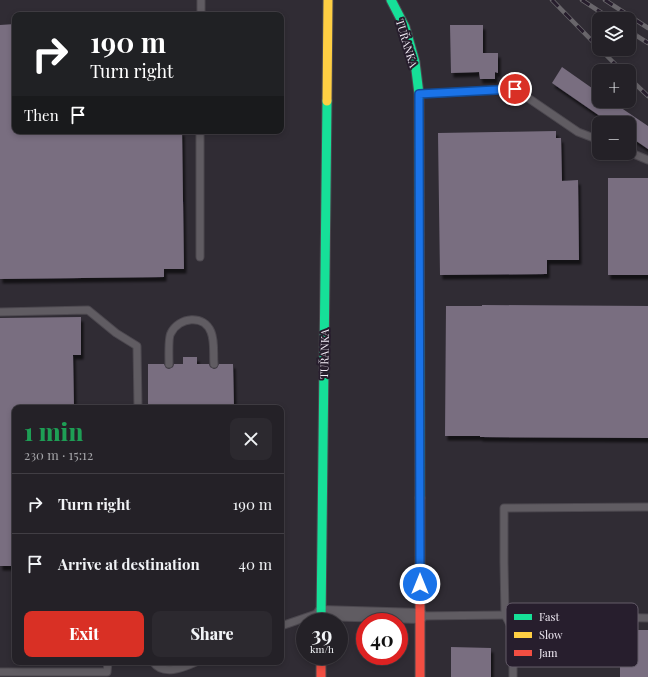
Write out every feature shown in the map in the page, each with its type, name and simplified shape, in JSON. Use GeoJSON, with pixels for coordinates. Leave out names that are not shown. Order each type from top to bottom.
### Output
{"type":"FeatureCollection","features":[{"type":"Feature","properties":{"kind":"street","name":"TUŘANKA"},"geometry":{"type":"LineString","coordinates":[[321,613],[328,0]]}},
{"type":"Feature","properties":{"kind":"street","name":"TUŘANKA"},"geometry":{"type":"LineString","coordinates":[[391,0],[405,27],[415,62],[419,94],[420,677]]}},
{"type":"Feature","properties":{"kind":"street"},"geometry":{"type":"LineString","coordinates":[[348,617],[420,616]]}},
{"type":"Feature","properties":{"kind":"street"},"geometry":{"type":"LineString","coordinates":[[321,665],[321,677]]}},
{"type":"Feature","properties":{"kind":"lane"},"geometry":{"type":"LineString","coordinates":[[201,0],[201,12]]}},
{"type":"Feature","properties":{"kind":"lane"},"geometry":{"type":"LineString","coordinates":[[419,94],[515,89],[578,132],[592,137]]}},
{"type":"Feature","properties":{"kind":"lane"},"geometry":{"type":"LineString","coordinates":[[200,134],[200,257]]}},
{"type":"Feature","properties":{"kind":"lane"},"geometry":{"type":"LineString","coordinates":[[636,155],[648,160]]}},
{"type":"Feature","properties":{"kind":"lane"},"geometry":{"type":"LineString","coordinates":[[0,312],[88,310],[116,333],[137,346],[138,405]]}},
{"type":"Feature","properties":{"kind":"lane"},"geometry":{"type":"LineString","coordinates":[[169,364],[170,334],[177,325],[186,321],[198,320],[205,324],[212,333],[214,364]]}},
{"type":"Feature","properties":{"kind":"lane"},"geometry":{"type":"LineString","coordinates":[[420,616],[505,615],[504,508],[648,507]]}},
{"type":"Feature","properties":{"kind":"lane"},"geometry":{"type":"LineString","coordinates":[[638,618],[648,618]]}},
{"type":"Feature","properties":{"kind":"lane"},"geometry":{"type":"LineString","coordinates":[[284,625],[296,623]]}},
{"type":"Feature","properties":{"kind":"lane"},"geometry":{"type":"LineString","coordinates":[[0,672],[107,672],[108,665]]}},
{"type":"Feature","properties":{"kind":"lane"},"geometry":{"type":"LineString","coordinates":[[155,665],[168,670],[189,665]]}},
{"type":"Feature","properties":{"kind":"building"},"geometry":{"type":"Polygon","coordinates":[[[12,24],[12,134],[182,134],[184,269],[164,269],[164,277],[0,279],[0,25],[12,24]]]}},
{"type":"Feature","properties":{"kind":"building"},"geometry":{"type":"Polygon","coordinates":[[[450,25],[483,25],[483,53],[498,53],[498,73],[495,72],[495,79],[480,79],[479,72],[451,73],[450,25]]]}},
{"type":"Feature","properties":{"kind":"building"},"geometry":{"type":"Polygon","coordinates":[[[562,67],[592,88],[592,108],[621,108],[633,116],[600,116],[552,83],[562,67]]]}},
{"type":"Feature","properties":{"kind":"building"},"geometry":{"type":"Polygon","coordinates":[[[636,118],[648,126],[648,149],[636,141],[636,118]]]}},
{"type":"Feature","properties":{"kind":"building"},"geometry":{"type":"Polygon","coordinates":[[[556,131],[556,138],[561,138],[562,181],[578,180],[579,260],[547,260],[547,274],[440,275],[438,133],[556,131]]]}},
{"type":"Feature","properties":{"kind":"building"},"geometry":{"type":"Polygon","coordinates":[[[608,178],[648,178],[648,275],[608,275],[608,178]]]}},
{"type":"Feature","properties":{"kind":"building"},"geometry":{"type":"Polygon","coordinates":[[[446,306],[648,306],[648,438],[445,436],[446,306]]]}},
{"type":"Feature","properties":{"kind":"building"},"geometry":{"type":"Polygon","coordinates":[[[81,317],[81,355],[73,355],[74,405],[12,405],[12,566],[0,566],[0,318],[81,317]]]}},
{"type":"Feature","properties":{"kind":"building"},"geometry":{"type":"Polygon","coordinates":[[[183,357],[197,357],[197,364],[209,364],[210,367],[214,369],[217,368],[219,364],[233,364],[234,405],[148,405],[148,364],[164,364],[166,368],[169,369],[173,367],[174,364],[183,364],[183,357]]]}},
{"type":"Feature","properties":{"kind":"building"},"geometry":{"type":"Polygon","coordinates":[[[638,630],[648,630],[648,677],[620,677],[620,667],[638,667],[638,630]]]}},
{"type":"Feature","properties":{"kind":"building"},"geometry":{"type":"Polygon","coordinates":[[[451,647],[491,648],[491,677],[451,677],[451,647]]]}},
{"type":"Feature","properties":{"kind":"railway"},"geometry":{"type":"LineString","coordinates":[[552,0],[592,41]]}},
{"type":"Feature","properties":{"kind":"railway"},"geometry":{"type":"LineString","coordinates":[[582,0],[600,12]]}},
{"type":"Feature","properties":{"kind":"railway"},"geometry":{"type":"LineString","coordinates":[[605,0],[648,28]]}},
{"type":"Feature","properties":{"kind":"railway"},"geometry":{"type":"LineString","coordinates":[[636,35],[648,43]]}},
{"type":"Feature","properties":{"kind":"railway"},"geometry":{"type":"LineString","coordinates":[[607,56],[615,64]]}},
{"type":"Feature","properties":{"kind":"railway"},"geometry":{"type":"LineString","coordinates":[[636,85],[648,96]]}},
{"type":"Feature","properties":{"kind":"traffic: fast"},"geometry":{"type":"LineString","coordinates":[[391,0],[405,27],[415,62],[419,94],[420,498]]}},
{"type":"Feature","properties":{"kind":"traffic: fast"},"geometry":{"type":"LineString","coordinates":[[321,613],[327,101]]}},
{"type":"Feature","properties":{"kind":"traffic: slow"},"geometry":{"type":"LineString","coordinates":[[327,101],[328,0]]}},
{"type":"Feature","properties":{"kind":"traffic: jam"},"geometry":{"type":"LineString","coordinates":[[420,498],[420,677]]}},
{"type":"Feature","properties":{"kind":"traffic: jam"},"geometry":{"type":"LineString","coordinates":[[321,665],[321,677]]}},
{"type":"Feature","properties":{"kind":"route"},"geometry":{"type":"LineString","coordinates":[[420,584],[419,94],[515,89]]}}]}
